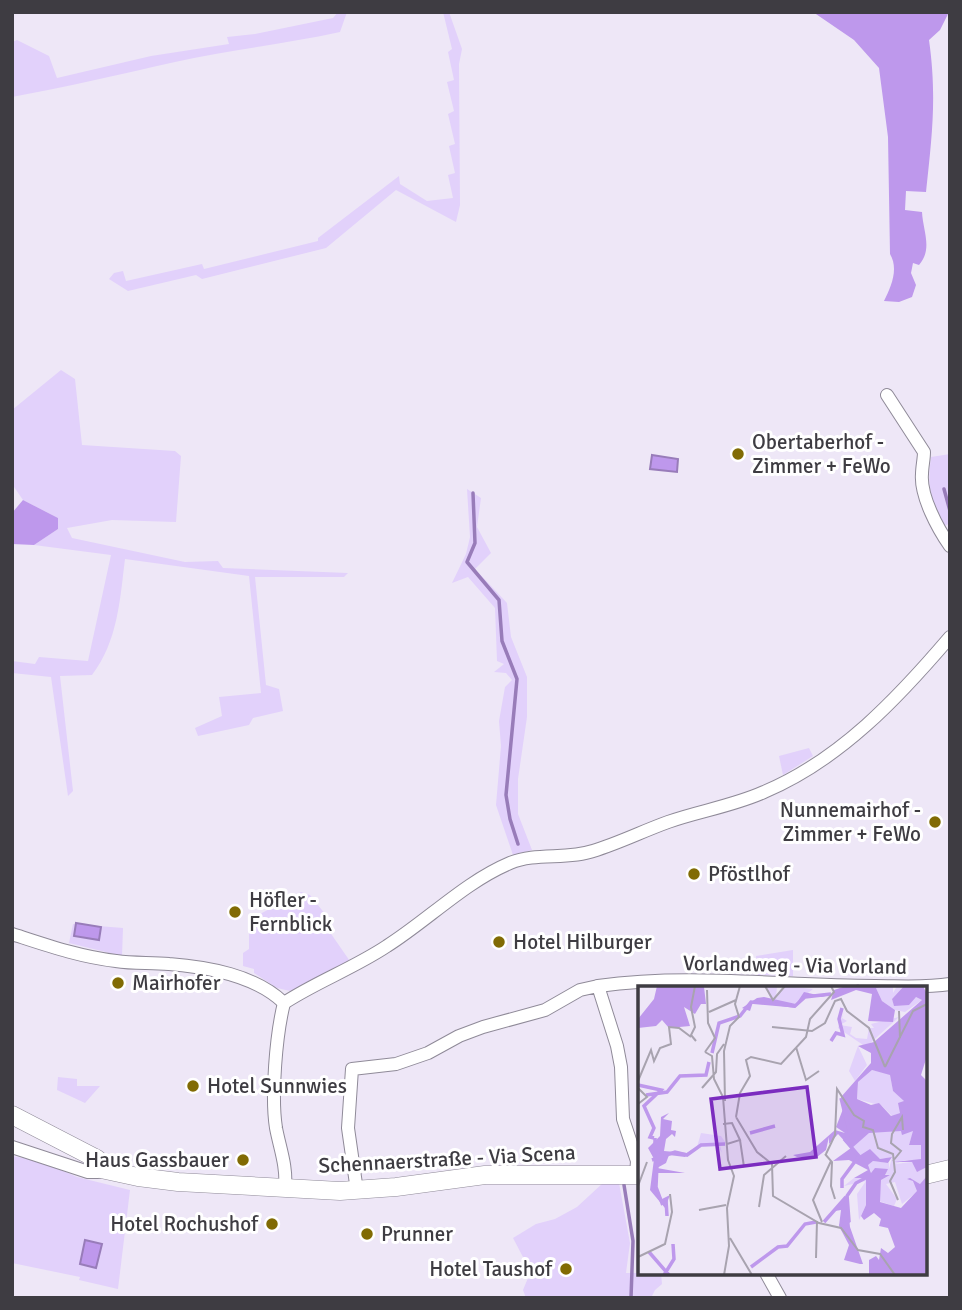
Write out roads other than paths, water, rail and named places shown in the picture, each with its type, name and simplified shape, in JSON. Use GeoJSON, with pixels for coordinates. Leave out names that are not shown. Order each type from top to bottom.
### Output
{"type":"FeatureCollection","features":[{"type":"Feature","properties":{"kind":"street"},"geometry":{"type":"LineString","coordinates":[[887,395],[924,452],[921,477],[928,505],[950,547]]}},
{"type":"Feature","properties":{"kind":"street"},"geometry":{"type":"LineString","coordinates":[[284,1003],[350,969],[409,932],[486,874],[513,862],[535,857],[590,852],[669,822],[741,801],[784,782],[824,759],[887,707],[950,636]]}},
{"type":"Feature","properties":{"kind":"street"},"geometry":{"type":"LineString","coordinates":[[12,934],[56,949],[104,960],[171,964],[212,970],[256,984],[284,1003]]}},
{"type":"Feature","properties":{"kind":"street","name":"Vorlandweg - Via Vorland"},"geometry":{"type":"LineString","coordinates":[[357,1191],[348,1128],[352,1069],[396,1064],[428,1053],[458,1036],[545,1010],[580,990],[598,986],[645,982],[853,986],[950,984]]}},
{"type":"Feature","properties":{"kind":"street"},"geometry":{"type":"LineString","coordinates":[[598,986],[617,1046],[621,1068],[623,1119],[637,1161],[638,1175]]}},
{"type":"Feature","properties":{"kind":"street"},"geometry":{"type":"LineString","coordinates":[[284,1003],[276,1045],[275,1112],[276,1128],[285,1162],[285,1188]]}},
{"type":"Feature","properties":{"kind":"street"},"geometry":{"type":"LineString","coordinates":[[12,1115],[97,1159],[101,1169]]}},
{"type":"Feature","properties":{"kind":"street","name":"Schennaerstraße - Via Scena"},"geometry":{"type":"LineString","coordinates":[[12,1147],[88,1172],[98,1172],[101,1169],[178,1182],[285,1188],[357,1191],[475,1175],[638,1175]]}},
{"type":"Feature","properties":{"kind":"street"},"geometry":{"type":"LineString","coordinates":[[927,1175],[950,1169]]}},
{"type":"Feature","properties":{"kind":"street"},"geometry":{"type":"LineString","coordinates":[[767,1275],[780,1298]]}},
{"type":"Feature","properties":{"kind":"waterway"},"geometry":{"type":"LineString","coordinates":[[944,489],[950,511]]}},
{"type":"Feature","properties":{"kind":"waterway"},"geometry":{"type":"LineString","coordinates":[[473,493],[475,543],[467,562],[499,600],[502,641],[517,679],[506,795],[518,844]]}},
{"type":"Feature","properties":{"kind":"waterway"},"geometry":{"type":"LineString","coordinates":[[624,1185],[633,1241],[631,1298]]}},
{"type":"Feature","properties":{"kind":"place","name":"Obertaberhof - Zimmer + FeWo"},"geometry":{"type":"Point","coordinates":[738,454]}},
{"type":"Feature","properties":{"kind":"place","name":"Nunnemairhof - Zimmer + FeWo"},"geometry":{"type":"Point","coordinates":[935,822]}},
{"type":"Feature","properties":{"kind":"place","name":"Pföstlhof"},"geometry":{"type":"Point","coordinates":[694,874]}},
{"type":"Feature","properties":{"kind":"place","name":"Höfler - Fernblick"},"geometry":{"type":"Point","coordinates":[235,912]}},
{"type":"Feature","properties":{"kind":"place","name":"Hotel Hilburger"},"geometry":{"type":"Point","coordinates":[499,942]}},
{"type":"Feature","properties":{"kind":"place","name":"Mairhofer"},"geometry":{"type":"Point","coordinates":[118,983]}},
{"type":"Feature","properties":{"kind":"place","name":"Hotel Sunnwies"},"geometry":{"type":"Point","coordinates":[193,1086]}},
{"type":"Feature","properties":{"kind":"place","name":"Haus Gassbauer"},"geometry":{"type":"Point","coordinates":[243,1160]}},
{"type":"Feature","properties":{"kind":"place","name":"Hotel Rochushof"},"geometry":{"type":"Point","coordinates":[272,1224]}},
{"type":"Feature","properties":{"kind":"place","name":"Prunner"},"geometry":{"type":"Point","coordinates":[367,1234]}},
{"type":"Feature","properties":{"kind":"place","name":"Hotel Taushof"},"geometry":{"type":"Point","coordinates":[566,1269]}}]}
